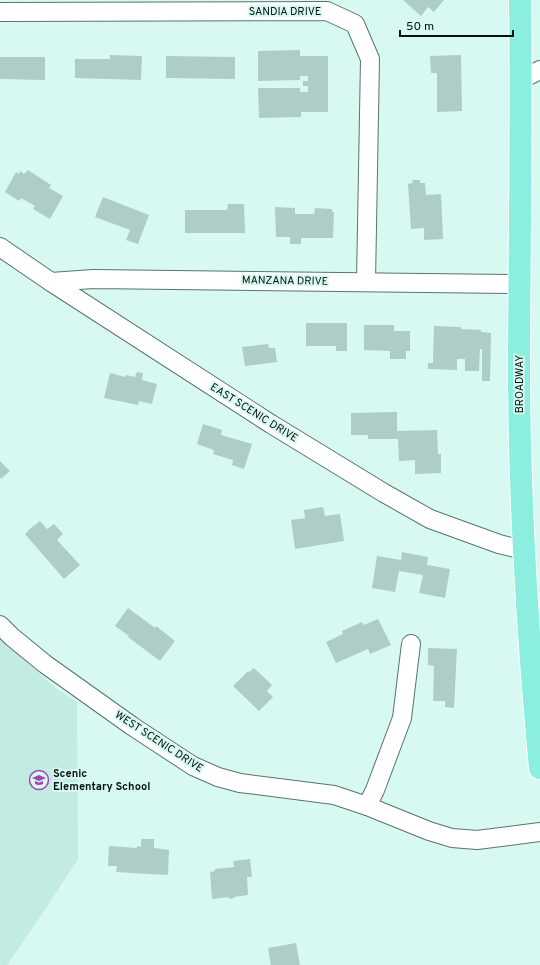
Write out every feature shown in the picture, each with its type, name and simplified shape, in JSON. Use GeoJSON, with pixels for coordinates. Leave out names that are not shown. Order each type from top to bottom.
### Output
{"type":"FeatureCollection","features":[{"type":"Feature","properties":{"kind":"main road","name":"BROADWAY"},"geometry":{"type":"LineString","coordinates":[[520,0],[531,74],[519,284],[523,550],[533,588],[532,681],[540,768]]}},
{"type":"Feature","properties":{"kind":"street","name":"SANDIA DRIVE"},"geometry":{"type":"LineString","coordinates":[[0,12],[327,11],[355,24],[370,59],[366,282]]}},
{"type":"Feature","properties":{"kind":"street","name":"EAST SCENIC DRIVE"},"geometry":{"type":"LineString","coordinates":[[0,247],[51,282],[271,424],[397,500],[430,519],[494,542],[523,550]]}},
{"type":"Feature","properties":{"kind":"street","name":"MANZANA DRIVE"},"geometry":{"type":"LineString","coordinates":[[51,282],[93,279],[519,284]]}},
{"type":"Feature","properties":{"kind":"street","name":"WEST SCENIC DRIVE"},"geometry":{"type":"LineString","coordinates":[[0,625],[12,637],[45,664],[132,726],[193,766],[218,777],[240,783],[334,795],[367,806],[429,831],[452,838],[477,840],[540,832]]}},
{"type":"Feature","properties":{"kind":"street"},"geometry":{"type":"LineString","coordinates":[[367,806],[375,790],[402,718],[410,644]]}},
{"type":"Feature","properties":{"kind":"shaded area","name":"Scenic Elementary School"},"geometry":{"type":"Polygon","coordinates":[[[0,639],[57,689],[77,702],[78,859],[7,965],[0,965],[0,639]]]}},
{"type":"Feature","properties":{"kind":"building"},"geometry":{"type":"Polygon","coordinates":[[[403,0],[444,0],[434,12],[428,7],[421,16],[403,0]]]}},
{"type":"Feature","properties":{"kind":"building"},"geometry":{"type":"Polygon","coordinates":[[[300,50],[300,56],[328,56],[328,112],[301,112],[301,117],[259,118],[258,88],[300,88],[300,92],[308,92],[308,86],[303,86],[303,81],[308,81],[308,76],[300,76],[300,80],[258,81],[258,51],[300,50]]]}},
{"type":"Feature","properties":{"kind":"building"},"geometry":{"type":"Polygon","coordinates":[[[110,55],[142,56],[141,80],[75,78],[75,59],[110,59],[110,55]]]}},
{"type":"Feature","properties":{"kind":"building"},"geometry":{"type":"Polygon","coordinates":[[[461,55],[462,111],[437,112],[437,73],[431,73],[430,56],[461,55]]]}},
{"type":"Feature","properties":{"kind":"building"},"geometry":{"type":"Polygon","coordinates":[[[166,56],[235,57],[235,79],[166,78],[166,56]]]}},
{"type":"Feature","properties":{"kind":"building"},"geometry":{"type":"Polygon","coordinates":[[[0,57],[45,57],[45,80],[0,79],[0,57]]]}},
{"type":"Feature","properties":{"kind":"building"},"geometry":{"type":"Polygon","coordinates":[[[28,170],[51,185],[49,188],[63,196],[50,219],[33,209],[35,206],[21,198],[19,201],[5,192],[16,172],[19,174],[20,171],[24,174],[28,170]]]}},
{"type":"Feature","properties":{"kind":"building"},"geometry":{"type":"Polygon","coordinates":[[[412,180],[420,180],[420,183],[425,183],[426,195],[441,194],[443,239],[424,240],[424,228],[411,229],[408,184],[413,183],[412,180]]]}},
{"type":"Feature","properties":{"kind":"building"},"geometry":{"type":"Polygon","coordinates":[[[103,197],[149,215],[138,244],[126,240],[130,230],[95,217],[103,197]]]}},
{"type":"Feature","properties":{"kind":"building"},"geometry":{"type":"Polygon","coordinates":[[[228,204],[244,204],[245,233],[185,233],[185,210],[227,210],[228,204]]]}},
{"type":"Feature","properties":{"kind":"building"},"geometry":{"type":"Polygon","coordinates":[[[275,207],[295,208],[295,214],[314,214],[315,208],[332,209],[332,212],[334,212],[333,238],[301,238],[301,244],[290,244],[290,237],[276,237],[275,207]]]}},
{"type":"Feature","properties":{"kind":"building"},"geometry":{"type":"Polygon","coordinates":[[[306,323],[347,323],[347,351],[336,351],[336,346],[306,346],[306,323]]]}},
{"type":"Feature","properties":{"kind":"building"},"geometry":{"type":"Polygon","coordinates":[[[364,325],[394,325],[394,331],[410,331],[410,351],[406,351],[406,359],[390,359],[390,351],[364,350],[364,325]]]}},
{"type":"Feature","properties":{"kind":"building"},"geometry":{"type":"Polygon","coordinates":[[[434,326],[461,327],[461,329],[481,330],[481,332],[491,333],[490,381],[482,381],[482,349],[480,349],[479,371],[465,371],[465,359],[457,359],[457,370],[428,369],[428,363],[433,363],[434,326]]]}},
{"type":"Feature","properties":{"kind":"building"},"geometry":{"type":"Polygon","coordinates":[[[268,344],[269,348],[275,348],[277,362],[245,366],[242,347],[268,344]]]}},
{"type":"Feature","properties":{"kind":"building"},"geometry":{"type":"Polygon","coordinates":[[[137,372],[143,373],[142,380],[157,384],[152,404],[139,401],[138,405],[104,398],[110,373],[125,377],[126,375],[135,377],[137,372]]]}},
{"type":"Feature","properties":{"kind":"building"},"geometry":{"type":"Polygon","coordinates":[[[397,412],[397,431],[437,430],[438,454],[441,454],[441,473],[415,474],[415,460],[399,461],[398,439],[368,439],[368,435],[351,435],[351,413],[397,412]]]}},
{"type":"Feature","properties":{"kind":"building"},"geometry":{"type":"Polygon","coordinates":[[[203,424],[222,430],[221,435],[252,444],[244,469],[232,465],[233,460],[213,454],[214,450],[197,444],[203,424]]]}},
{"type":"Feature","properties":{"kind":"building"},"geometry":{"type":"Polygon","coordinates":[[[0,461],[10,471],[1,479],[0,477],[0,461]]]}},
{"type":"Feature","properties":{"kind":"building"},"geometry":{"type":"Polygon","coordinates":[[[323,507],[325,516],[340,514],[344,541],[295,549],[291,520],[305,518],[304,510],[323,507]]]}},
{"type":"Feature","properties":{"kind":"building"},"geometry":{"type":"Polygon","coordinates":[[[40,521],[47,529],[54,524],[63,534],[57,540],[80,565],[64,579],[25,534],[40,521]]]}},
{"type":"Feature","properties":{"kind":"building"},"geometry":{"type":"Polygon","coordinates":[[[402,552],[428,557],[427,565],[450,569],[445,598],[419,593],[423,575],[399,571],[395,592],[372,588],[377,556],[401,560],[402,552]]]}},
{"type":"Feature","properties":{"kind":"building"},"geometry":{"type":"Polygon","coordinates":[[[128,608],[155,628],[156,626],[175,641],[160,661],[115,626],[128,608]]]}},
{"type":"Feature","properties":{"kind":"building"},"geometry":{"type":"Polygon","coordinates":[[[378,619],[391,645],[370,654],[368,649],[336,663],[326,642],[343,634],[342,631],[362,622],[364,625],[378,619]]]}},
{"type":"Feature","properties":{"kind":"building"},"geometry":{"type":"Polygon","coordinates":[[[428,648],[457,649],[454,708],[445,707],[445,701],[433,701],[434,666],[428,665],[428,648]]]}},
{"type":"Feature","properties":{"kind":"building"},"geometry":{"type":"Polygon","coordinates":[[[254,668],[272,685],[267,691],[273,697],[259,711],[233,686],[248,671],[249,672],[254,668]]]}},
{"type":"Feature","properties":{"kind":"building"},"geometry":{"type":"Polygon","coordinates":[[[141,839],[154,839],[154,848],[169,850],[168,875],[116,872],[117,866],[108,866],[109,846],[137,848],[137,846],[141,847],[141,839]]]}},
{"type":"Feature","properties":{"kind":"building"},"geometry":{"type":"Polygon","coordinates":[[[250,859],[252,877],[247,877],[248,895],[229,899],[229,897],[212,899],[210,872],[215,871],[215,869],[234,867],[233,861],[250,859]]]}},
{"type":"Feature","properties":{"kind":"building"},"geometry":{"type":"Polygon","coordinates":[[[296,943],[300,965],[271,965],[268,948],[296,943]]]}},
{"type":"Feature","properties":{"kind":"place","name":"Scenic Elementary School"},"geometry":{"type":"Point","coordinates":[39,780]}}]}
